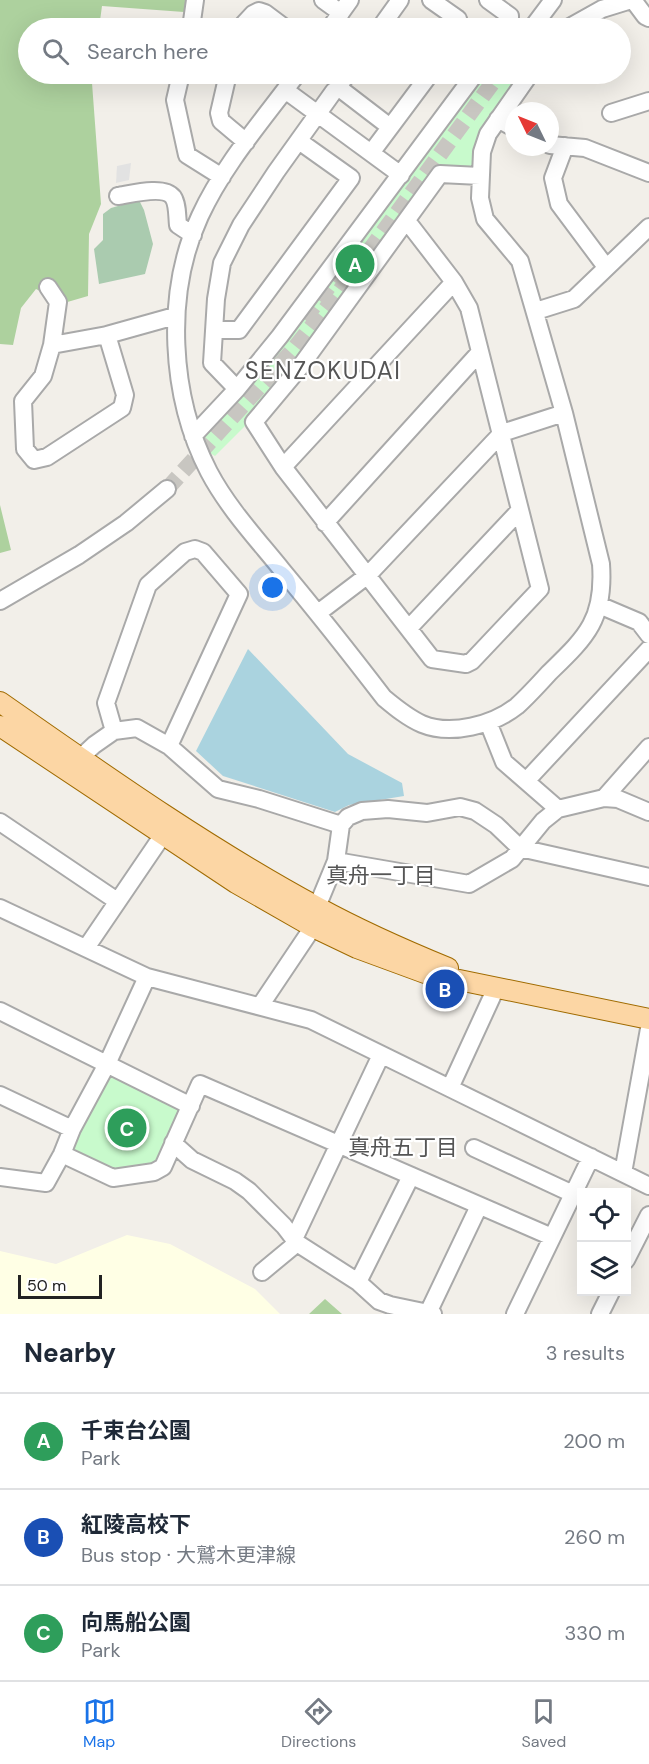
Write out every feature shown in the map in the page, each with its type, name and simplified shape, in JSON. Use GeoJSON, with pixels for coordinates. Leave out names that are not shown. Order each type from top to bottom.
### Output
{"type":"FeatureCollection","features":[{"type":"Feature","properties":{"kind":"main road"},"geometry":{"type":"LineString","coordinates":[[0,702],[80,758],[236,883],[313,927],[357,948],[425,973],[649,1019]]}},
{"type":"Feature","properties":{"kind":"main road"},"geometry":{"type":"LineString","coordinates":[[0,726],[168,827],[317,907],[415,954],[496,988]]}},
{"type":"Feature","properties":{"kind":"street"},"geometry":{"type":"LineString","coordinates":[[192,18],[195,0]]}},
{"type":"Feature","properties":{"kind":"street"},"geometry":{"type":"LineString","coordinates":[[323,0],[346,7]]}},
{"type":"Feature","properties":{"kind":"street"},"geometry":{"type":"LineString","coordinates":[[387,18],[400,0]]}},
{"type":"Feature","properties":{"kind":"street"},"geometry":{"type":"LineString","coordinates":[[431,0],[455,18]]}},
{"type":"Feature","properties":{"kind":"street"},"geometry":{"type":"LineString","coordinates":[[488,0],[510,18]]}},
{"type":"Feature","properties":{"kind":"street"},"geometry":{"type":"LineString","coordinates":[[528,18],[541,0]]}},
{"type":"Feature","properties":{"kind":"street"},"geometry":{"type":"LineString","coordinates":[[532,18],[553,0]]}},
{"type":"Feature","properties":{"kind":"street"},"geometry":{"type":"LineString","coordinates":[[586,18],[603,9],[632,0],[649,18]]}},
{"type":"Feature","properties":{"kind":"street"},"geometry":{"type":"LineString","coordinates":[[249,18],[259,11],[270,18]]}},
{"type":"Feature","properties":{"kind":"street"},"geometry":{"type":"LineString","coordinates":[[179,84],[175,100],[187,155],[222,177]]}},
{"type":"Feature","properties":{"kind":"street"},"geometry":{"type":"LineString","coordinates":[[226,84],[219,113],[220,121],[246,142]]}},
{"type":"Feature","properties":{"kind":"street"},"geometry":{"type":"LineString","coordinates":[[290,84],[222,177],[200,217],[184,257],[175,316],[180,377],[193,436],[208,471],[225,499],[384,698],[401,712],[422,724],[451,729],[488,722],[516,706],[579,644],[593,625],[603,584],[601,564],[564,413],[536,311],[520,261],[485,219],[480,198],[482,152],[488,134],[523,84]]}},
{"type":"Feature","properties":{"kind":"street"},"geometry":{"type":"LineString","coordinates":[[237,389],[213,363],[216,299],[222,263],[241,225],[341,84]]}},
{"type":"Feature","properties":{"kind":"street"},"geometry":{"type":"LineString","coordinates":[[347,84],[390,127]]}},
{"type":"Feature","properties":{"kind":"street"},"geometry":{"type":"LineString","coordinates":[[371,153],[422,84]]}},
{"type":"Feature","properties":{"kind":"street"},"geometry":{"type":"LineString","coordinates":[[193,436],[237,389],[280,336],[468,84]]}},
{"type":"Feature","properties":{"kind":"street"},"geometry":{"type":"LineString","coordinates":[[285,90],[401,175]]}},
{"type":"Feature","properties":{"kind":"street"},"geometry":{"type":"LineString","coordinates":[[611,113],[649,101]]}},
{"type":"Feature","properties":{"kind":"street"},"geometry":{"type":"LineString","coordinates":[[498,118],[505,123]]}},
{"type":"Feature","properties":{"kind":"street"},"geometry":{"type":"LineString","coordinates":[[214,330],[239,330],[351,178],[299,141]]}},
{"type":"Feature","properties":{"kind":"street"},"geometry":{"type":"LineString","coordinates":[[559,145],[585,148],[649,172]]}},
{"type":"Feature","properties":{"kind":"street"},"geometry":{"type":"LineString","coordinates":[[556,156],[554,178],[559,204],[606,267]]}},
{"type":"Feature","properties":{"kind":"street"},"geometry":{"type":"LineString","coordinates":[[407,221],[454,282],[469,308],[540,589],[472,661],[466,664],[432,659],[283,467],[254,422],[260,412],[300,367],[440,174],[480,176]]}},
{"type":"Feature","properties":{"kind":"street"},"geometry":{"type":"LineString","coordinates":[[118,196],[146,191],[169,193],[175,199],[178,225],[193,235]]}},
{"type":"Feature","properties":{"kind":"street"},"geometry":{"type":"LineString","coordinates":[[536,311],[574,298],[649,227]]}},
{"type":"Feature","properties":{"kind":"street"},"geometry":{"type":"LineString","coordinates":[[283,467],[454,282]]}},
{"type":"Feature","properties":{"kind":"street"},"geometry":{"type":"LineString","coordinates":[[48,287],[58,302],[52,345],[43,376],[23,401],[25,449],[34,460],[47,457],[122,408],[125,395],[107,335]]}},
{"type":"Feature","properties":{"kind":"street"},"geometry":{"type":"LineString","coordinates":[[52,345],[107,335],[175,316]]}},
{"type":"Feature","properties":{"kind":"street"},"geometry":{"type":"LineString","coordinates":[[326,523],[480,352]]}},
{"type":"Feature","properties":{"kind":"street"},"geometry":{"type":"LineString","coordinates":[[318,613],[368,576],[502,433],[564,413]]}},
{"type":"Feature","properties":{"kind":"street"},"geometry":{"type":"LineString","coordinates":[[0,601],[79,555],[126,523],[164,485]]}},
{"type":"Feature","properties":{"kind":"street"},"geometry":{"type":"LineString","coordinates":[[409,628],[520,510]]}},
{"type":"Feature","properties":{"kind":"street"},"geometry":{"type":"LineString","coordinates":[[114,731],[106,703],[148,585],[185,552],[195,549],[203,552],[239,594],[169,746]]}},
{"type":"Feature","properties":{"kind":"street"},"geometry":{"type":"LineString","coordinates":[[599,605],[639,622],[649,635]]}},
{"type":"Feature","properties":{"kind":"street"},"geometry":{"type":"LineString","coordinates":[[527,780],[649,649]]}},
{"type":"Feature","properties":{"kind":"street"},"geometry":{"type":"LineString","coordinates":[[488,722],[504,762],[558,809]]}},
{"type":"Feature","properties":{"kind":"street"},"geometry":{"type":"LineString","coordinates":[[80,758],[114,731],[137,728],[169,746],[218,789],[259,799],[340,825]]}},
{"type":"Feature","properties":{"kind":"street"},"geometry":{"type":"LineString","coordinates":[[604,798],[649,747]]}},
{"type":"Feature","properties":{"kind":"street"},"geometry":{"type":"LineString","coordinates":[[336,861],[469,884],[512,859],[543,821],[558,809],[604,798],[618,799],[649,812]]}},
{"type":"Feature","properties":{"kind":"street"},"geometry":{"type":"LineString","coordinates":[[260,1006],[313,927],[317,907],[336,861],[340,825],[348,817],[362,811],[388,809],[428,813],[460,807],[475,811],[496,825],[520,848],[649,877]]}},
{"type":"Feature","properties":{"kind":"street"},"geometry":{"type":"LineString","coordinates":[[0,822],[117,901]]}},
{"type":"Feature","properties":{"kind":"street"},"geometry":{"type":"LineString","coordinates":[[86,948],[168,827]]}},
{"type":"Feature","properties":{"kind":"street"},"geometry":{"type":"LineString","coordinates":[[0,909],[147,977],[312,1020],[649,1186]]}},
{"type":"Feature","properties":{"kind":"street"},"geometry":{"type":"LineString","coordinates":[[0,1178],[46,1183],[107,1064],[147,977]]}},
{"type":"Feature","properties":{"kind":"street"},"geometry":{"type":"LineString","coordinates":[[450,1088],[496,988]]}},
{"type":"Feature","properties":{"kind":"street"},"geometry":{"type":"LineString","coordinates":[[0,1011],[191,1106]]}},
{"type":"Feature","properties":{"kind":"street"},"geometry":{"type":"LineString","coordinates":[[623,1173],[644,1080],[649,1029]]}},
{"type":"Feature","properties":{"kind":"street"},"geometry":{"type":"LineString","coordinates":[[262,1272],[295,1241],[381,1055]]}},
{"type":"Feature","properties":{"kind":"street"},"geometry":{"type":"LineString","coordinates":[[62,1154],[113,1178],[154,1172],[163,1167],[200,1083],[552,1238]]}},
{"type":"Feature","properties":{"kind":"street"},"geometry":{"type":"LineString","coordinates":[[0,1095],[72,1129]]}},
{"type":"Feature","properties":{"kind":"street"},"geometry":{"type":"LineString","coordinates":[[173,1143],[192,1160],[235,1181],[249,1191],[295,1241],[358,1282],[379,1301],[390,1305],[431,1313],[479,1206]]}},
{"type":"Feature","properties":{"kind":"street"},"geometry":{"type":"LineString","coordinates":[[474,1148],[573,1194]]}},
{"type":"Feature","properties":{"kind":"street"},"geometry":{"type":"LineString","coordinates":[[515,1314],[591,1157]]}},
{"type":"Feature","properties":{"kind":"street"},"geometry":{"type":"LineString","coordinates":[[358,1282],[411,1176]]}},
{"type":"Feature","properties":{"kind":"street"},"geometry":{"type":"LineString","coordinates":[[631,1252],[649,1215]]}},
{"type":"Feature","properties":{"kind":"street"},"geometry":{"type":"LineString","coordinates":[[600,1314],[609,1296]]}},
{"type":"Feature","properties":{"kind":"shaded area"},"geometry":{"type":"Polygon","coordinates":[[[131,163],[129,180],[116,183],[117,166],[131,163]]]}},
{"type":"Feature","properties":{"kind":"shaded area"},"geometry":{"type":"Polygon","coordinates":[[[139,200],[153,244],[145,274],[99,284],[94,249],[103,240],[103,214],[111,208],[139,200]]]}},
{"type":"Feature","properties":{"kind":"shaded area"},"geometry":{"type":"Polygon","coordinates":[[[127,1235],[170,1244],[255,1289],[280,1314],[0,1314],[0,1251],[56,1264],[127,1235]]]}},
{"type":"Feature","properties":{"kind":"green space"},"geometry":{"type":"Polygon","coordinates":[[[0,0],[187,0],[184,12],[102,6],[100,18],[18,18],[18,84],[92,84],[101,204],[89,234],[88,296],[64,303],[36,289],[21,308],[13,345],[0,344],[0,0]]]}},
{"type":"Feature","properties":{"kind":"green space"},"geometry":{"type":"Polygon","coordinates":[[[475,84],[513,84],[483,127],[472,165],[468,167],[438,166],[360,275],[247,424],[215,456],[210,453],[204,440],[206,433],[324,291],[475,84]]]}},
{"type":"Feature","properties":{"kind":"green space"},"geometry":{"type":"Polygon","coordinates":[[[0,505],[11,550],[0,553],[0,505]]]}},
{"type":"Feature","properties":{"kind":"green space"},"geometry":{"type":"Polygon","coordinates":[[[108,1073],[183,1110],[154,1166],[116,1172],[73,1153],[71,1147],[108,1073]]]}},
{"type":"Feature","properties":{"kind":"green space"},"geometry":{"type":"Polygon","coordinates":[[[325,1299],[342,1314],[309,1314],[325,1299]]]}},
{"type":"Feature","properties":{"kind":"water"},"geometry":{"type":"Polygon","coordinates":[[[248,649],[348,754],[402,783],[404,796],[349,805],[335,812],[223,776],[196,751],[248,649]]]}},
{"type":"Feature","properties":{"kind":"tunnel"},"geometry":{"type":"LineString","coordinates":[[167,489],[293,350],[336,296],[492,84]]}},
{"type":"Feature","properties":{"kind":"tunnel"},"geometry":{"type":"LineString","coordinates":[[304,319],[346,264]]}},
{"type":"Feature","properties":{"kind":"place","name":"千束台公園"},"geometry":{"type":"Point","coordinates":[355,264]}},
{"type":"Feature","properties":{"kind":"place","name":"紅陵高校下"},"geometry":{"type":"Point","coordinates":[445,989]}},
{"type":"Feature","properties":{"kind":"place","name":"向馬船公園"},"geometry":{"type":"Point","coordinates":[127,1128]}},
{"type":"Feature","properties":{"kind":"district","name":"SENZOKUDAI"},"geometry":{"type":"Point","coordinates":[323,371]}},
{"type":"Feature","properties":{"kind":"district","name":"真舟一丁目"},"geometry":{"type":"Point","coordinates":[381,875]}},
{"type":"Feature","properties":{"kind":"district","name":"真舟五丁目"},"geometry":{"type":"Point","coordinates":[403,1147]}}]}
